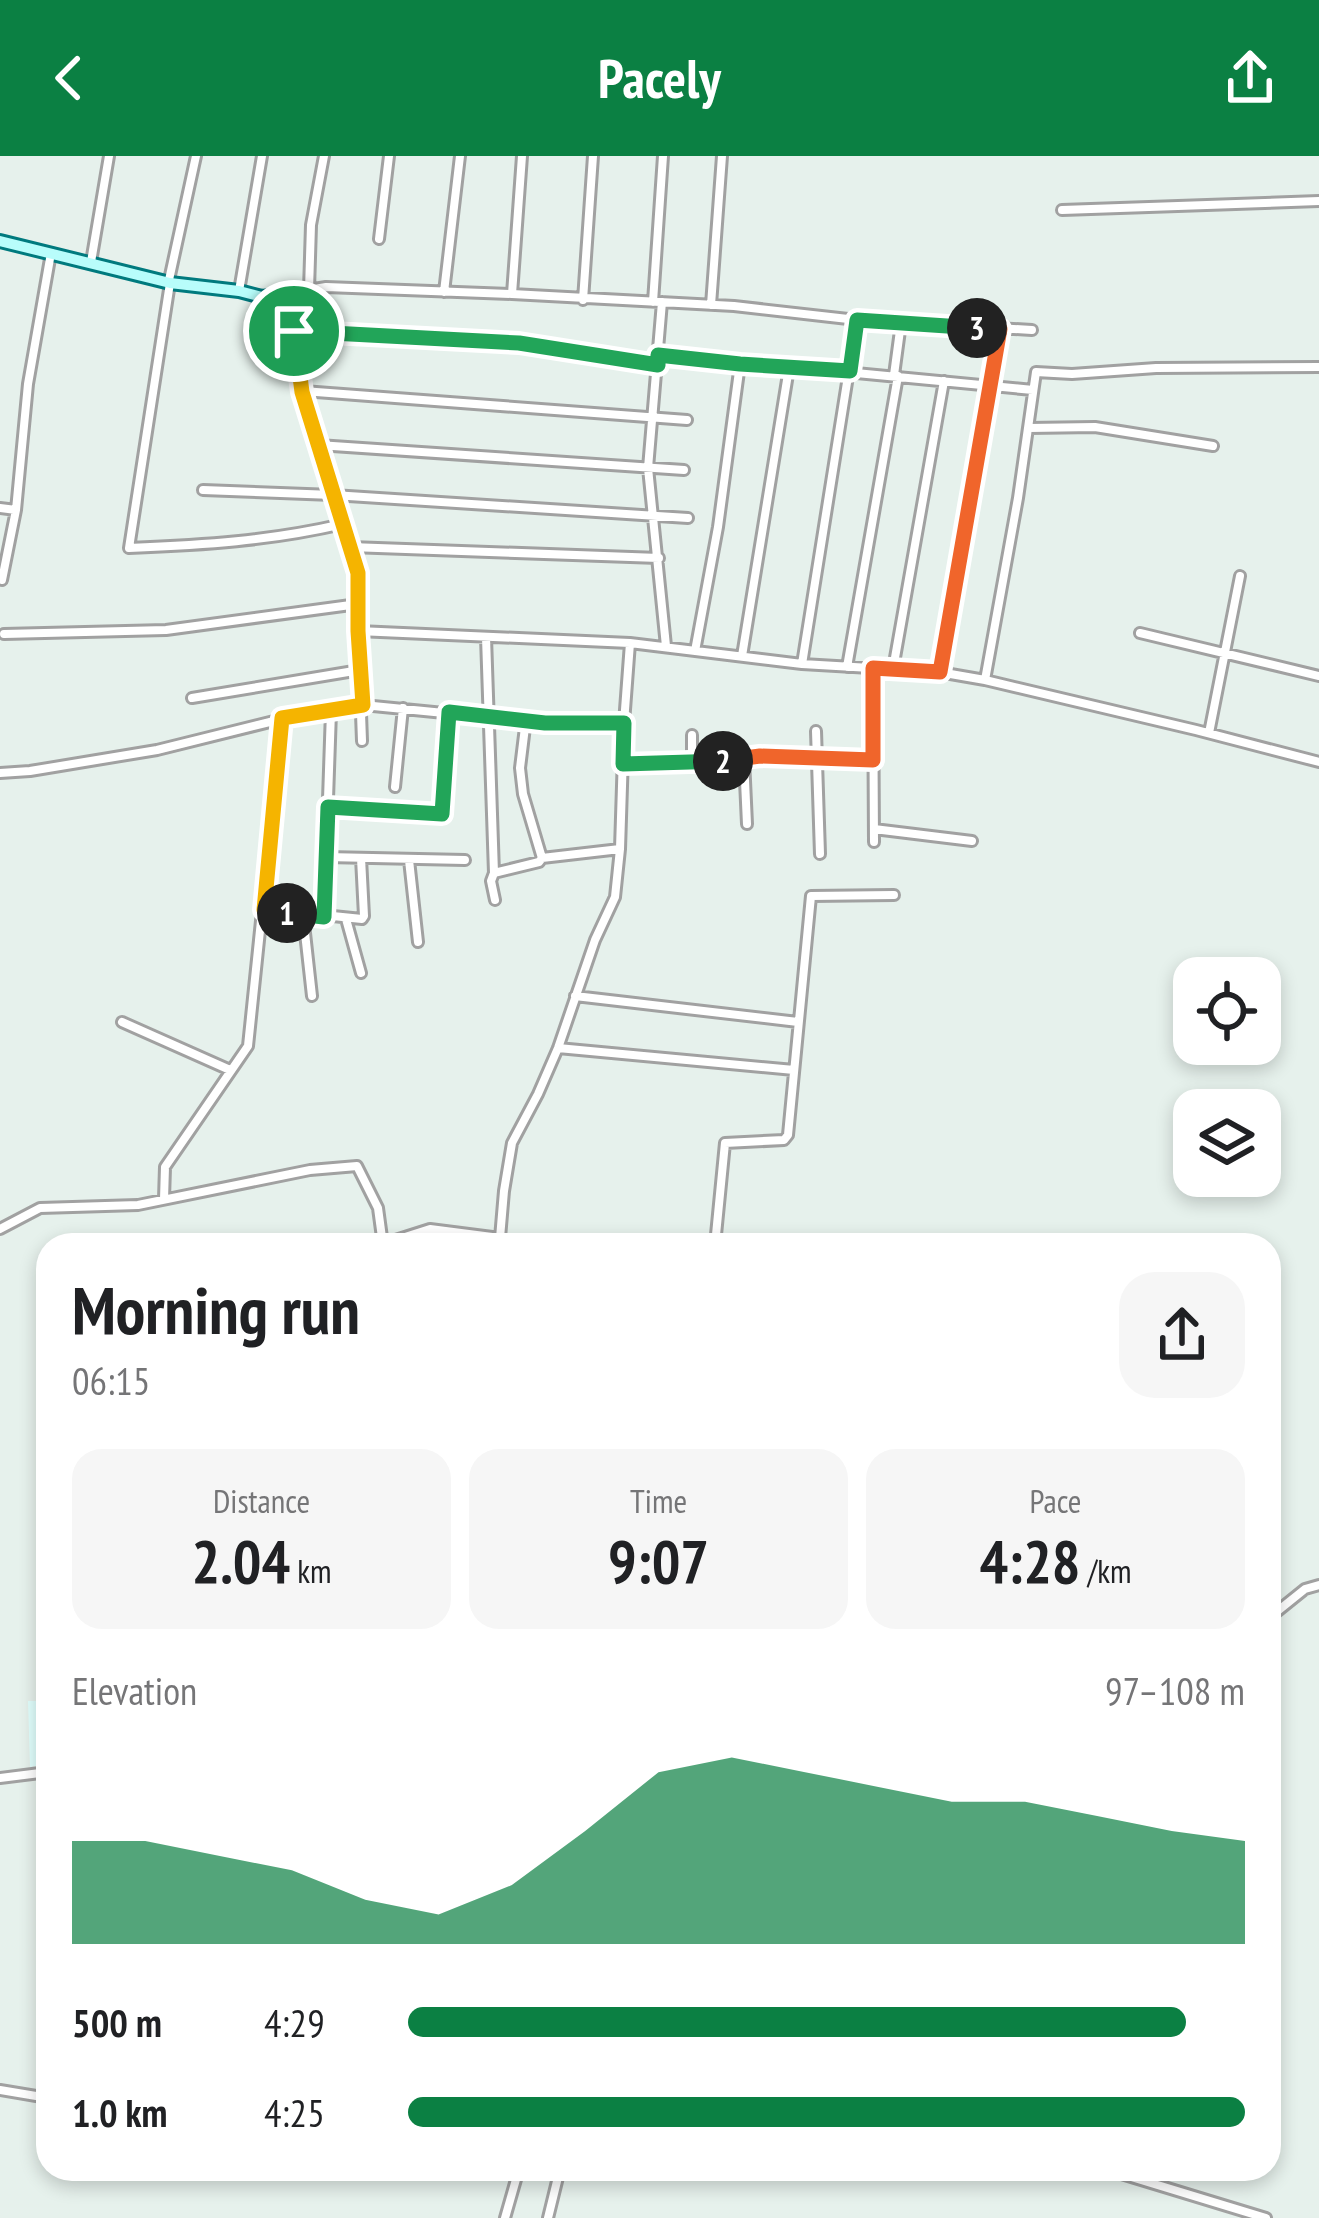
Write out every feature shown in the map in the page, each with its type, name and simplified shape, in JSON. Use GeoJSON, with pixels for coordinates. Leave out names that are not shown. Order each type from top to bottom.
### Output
{"type":"FeatureCollection","features":[{"type":"Feature","properties":{"kind":"street"},"geometry":{"type":"LineString","coordinates":[[91,262],[109,156]]}},
{"type":"Feature","properties":{"kind":"street"},"geometry":{"type":"LineString","coordinates":[[196,156],[169,282],[129,548],[284,538],[343,524]]}},
{"type":"Feature","properties":{"kind":"street"},"geometry":{"type":"LineString","coordinates":[[239,291],[262,156]]}},
{"type":"Feature","properties":{"kind":"street"},"geometry":{"type":"LineString","coordinates":[[309,290],[311,225],[324,156]]}},
{"type":"Feature","properties":{"kind":"street"},"geometry":{"type":"LineString","coordinates":[[380,239],[389,156]]}},
{"type":"Feature","properties":{"kind":"street"},"geometry":{"type":"LineString","coordinates":[[445,292],[460,156]]}},
{"type":"Feature","properties":{"kind":"street"},"geometry":{"type":"LineString","coordinates":[[512,294],[522,156]]}},
{"type":"Feature","properties":{"kind":"street"},"geometry":{"type":"LineString","coordinates":[[583,299],[593,156]]}},
{"type":"Feature","properties":{"kind":"street"},"geometry":{"type":"LineString","coordinates":[[663,156],[658,360],[649,468],[666,646]]}},
{"type":"Feature","properties":{"kind":"street"},"geometry":{"type":"LineString","coordinates":[[711,305],[722,156]]}},
{"type":"Feature","properties":{"kind":"street"},"geometry":{"type":"LineString","coordinates":[[1062,210],[1319,200]]}},
{"type":"Feature","properties":{"kind":"street"},"geometry":{"type":"LineString","coordinates":[[0,241],[169,282],[262,297],[326,287],[512,294],[1032,330]]}},
{"type":"Feature","properties":{"kind":"street"},"geometry":{"type":"LineString","coordinates":[[2,580],[51,253]]}},
{"type":"Feature","properties":{"kind":"street"},"geometry":{"type":"LineString","coordinates":[[278,295],[294,331],[302,392],[358,573],[362,741]]}},
{"type":"Feature","properties":{"kind":"street"},"geometry":{"type":"LineString","coordinates":[[802,664],[857,320]]}},
{"type":"Feature","properties":{"kind":"street"},"geometry":{"type":"LineString","coordinates":[[848,667],[901,323]]}},
{"type":"Feature","properties":{"kind":"street"},"geometry":{"type":"LineString","coordinates":[[940,672],[1000,329]]}},
{"type":"Feature","properties":{"kind":"street"},"geometry":{"type":"LineString","coordinates":[[294,331],[519,343],[658,360],[850,371],[1033,389]]}},
{"type":"Feature","properties":{"kind":"street"},"geometry":{"type":"LineString","coordinates":[[695,651],[740,364]]}},
{"type":"Feature","properties":{"kind":"street"},"geometry":{"type":"LineString","coordinates":[[985,680],[1036,372],[1319,367]]}},
{"type":"Feature","properties":{"kind":"street"},"geometry":{"type":"LineString","coordinates":[[742,656],[789,368]]}},
{"type":"Feature","properties":{"kind":"street"},"geometry":{"type":"LineString","coordinates":[[893,669],[944,381]]}},
{"type":"Feature","properties":{"kind":"street"},"geometry":{"type":"LineString","coordinates":[[302,392],[687,420]]}},
{"type":"Feature","properties":{"kind":"street"},"geometry":{"type":"LineString","coordinates":[[1029,428],[1095,427],[1213,446]]}},
{"type":"Feature","properties":{"kind":"street"},"geometry":{"type":"LineString","coordinates":[[317,445],[684,470]]}},
{"type":"Feature","properties":{"kind":"street"},"geometry":{"type":"LineString","coordinates":[[202,490],[688,518]]}},
{"type":"Feature","properties":{"kind":"street"},"geometry":{"type":"LineString","coordinates":[[0,508],[16,510]]}},
{"type":"Feature","properties":{"kind":"street"},"geometry":{"type":"LineString","coordinates":[[350,547],[659,558]]}},
{"type":"Feature","properties":{"kind":"street"},"geometry":{"type":"LineString","coordinates":[[1209,733],[1240,576]]}},
{"type":"Feature","properties":{"kind":"street"},"geometry":{"type":"LineString","coordinates":[[4,634],[166,630],[359,603]]}},
{"type":"Feature","properties":{"kind":"street"},"geometry":{"type":"LineString","coordinates":[[358,631],[630,643],[802,664],[940,672],[1319,762]]}},
{"type":"Feature","properties":{"kind":"street"},"geometry":{"type":"LineString","coordinates":[[1140,633],[1319,676]]}},
{"type":"Feature","properties":{"kind":"street"},"geometry":{"type":"LineString","coordinates":[[486,637],[494,873],[490,881],[495,900]]}},
{"type":"Feature","properties":{"kind":"street"},"geometry":{"type":"LineString","coordinates":[[500,1233],[512,1144],[538,1094],[615,897],[630,643]]}},
{"type":"Feature","properties":{"kind":"street"},"geometry":{"type":"LineString","coordinates":[[873,668],[874,842]]}},
{"type":"Feature","properties":{"kind":"street"},"geometry":{"type":"LineString","coordinates":[[192,698],[360,670]]}},
{"type":"Feature","properties":{"kind":"street"},"geometry":{"type":"LineString","coordinates":[[0,772],[157,750],[282,718],[363,705],[545,723],[624,723]]}},
{"type":"Feature","properties":{"kind":"street"},"geometry":{"type":"LineString","coordinates":[[395,787],[404,708]]}},
{"type":"Feature","properties":{"kind":"street"},"geometry":{"type":"LineString","coordinates":[[324,917],[331,711]]}},
{"type":"Feature","properties":{"kind":"street"},"geometry":{"type":"LineString","coordinates":[[328,807],[442,814],[449,712]]}},
{"type":"Feature","properties":{"kind":"street"},"geometry":{"type":"LineString","coordinates":[[164,1199],[165,1167],[248,1046],[282,718]]}},
{"type":"Feature","properties":{"kind":"street"},"geometry":{"type":"LineString","coordinates":[[526,719],[520,768],[542,859]]}},
{"type":"Feature","properties":{"kind":"street"},"geometry":{"type":"LineString","coordinates":[[816,731],[820,854]]}},
{"type":"Feature","properties":{"kind":"street"},"geometry":{"type":"LineString","coordinates":[[692,735],[692,763]]}},
{"type":"Feature","properties":{"kind":"street"},"geometry":{"type":"LineString","coordinates":[[623,764],[760,756],[873,760]]}},
{"type":"Feature","properties":{"kind":"street"},"geometry":{"type":"LineString","coordinates":[[744,759],[747,824]]}},
{"type":"Feature","properties":{"kind":"street"},"geometry":{"type":"LineString","coordinates":[[874,829],[972,841]]}},
{"type":"Feature","properties":{"kind":"street"},"geometry":{"type":"LineString","coordinates":[[494,873],[542,859],[620,849]]}},
{"type":"Feature","properties":{"kind":"street"},"geometry":{"type":"LineString","coordinates":[[326,857],[464,860]]}},
{"type":"Feature","properties":{"kind":"street"},"geometry":{"type":"LineString","coordinates":[[264,910],[359,920],[364,916],[361,858]]}},
{"type":"Feature","properties":{"kind":"street"},"geometry":{"type":"LineString","coordinates":[[409,860],[418,943]]}},
{"type":"Feature","properties":{"kind":"street"},"geometry":{"type":"LineString","coordinates":[[716,1233],[725,1143],[787,1138],[811,896],[894,895]]}},
{"type":"Feature","properties":{"kind":"street"},"geometry":{"type":"LineString","coordinates":[[303,915],[313,997]]}},
{"type":"Feature","properties":{"kind":"street"},"geometry":{"type":"LineString","coordinates":[[346,919],[361,973]]}},
{"type":"Feature","properties":{"kind":"street"},"geometry":{"type":"LineString","coordinates":[[574,996],[798,1022]]}},
{"type":"Feature","properties":{"kind":"street"},"geometry":{"type":"LineString","coordinates":[[122,1022],[230,1070]]}},
{"type":"Feature","properties":{"kind":"street"},"geometry":{"type":"LineString","coordinates":[[557,1048],[794,1070]]}},
{"type":"Feature","properties":{"kind":"street"},"geometry":{"type":"LineString","coordinates":[[0,1228],[40,1208],[138,1205],[310,1170],[357,1166],[378,1208],[381,1233]]}},
{"type":"Feature","properties":{"kind":"street"},"geometry":{"type":"LineString","coordinates":[[415,1233],[430,1228],[465,1233]]}},
{"type":"Feature","properties":{"kind":"street"},"geometry":{"type":"LineString","coordinates":[[1281,1609],[1319,1585]]}},
{"type":"Feature","properties":{"kind":"street"},"geometry":{"type":"LineString","coordinates":[[0,1778],[36,1774]]}},
{"type":"Feature","properties":{"kind":"street"},"geometry":{"type":"LineString","coordinates":[[0,2090],[36,2096]]}},
{"type":"Feature","properties":{"kind":"street"},"geometry":{"type":"LineString","coordinates":[[505,2218],[516,2181]]}},
{"type":"Feature","properties":{"kind":"street"},"geometry":{"type":"LineString","coordinates":[[548,2218],[557,2181]]}},
{"type":"Feature","properties":{"kind":"street"},"geometry":{"type":"LineString","coordinates":[[1145,2181],[1266,2218]]}},
{"type":"Feature","properties":{"kind":"shaded area"},"geometry":{"type":"Polygon","coordinates":[[[28,1701],[36,1701],[36,1766],[30,1767],[28,1701]]]}},
{"type":"Feature","properties":{"kind":"route"},"geometry":{"type":"LineString","coordinates":[[857,320],[1000,329],[940,672],[873,668],[873,760],[760,756],[709,763],[623,764],[624,723],[545,723],[449,712],[442,814],[328,807],[324,917],[264,910],[282,718],[363,705],[358,573],[302,392],[294,331],[519,343],[658,365],[658,355],[850,371],[857,320]]}}]}
